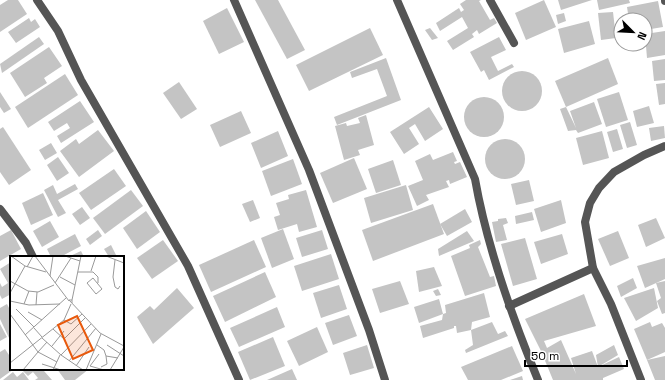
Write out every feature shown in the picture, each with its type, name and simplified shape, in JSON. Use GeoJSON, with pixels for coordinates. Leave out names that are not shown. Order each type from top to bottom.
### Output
{"type":"FeatureCollection","features":[{"type":"Feature","properties":{"kind":"street"},"geometry":{"type":"LineString","coordinates":[[37,0],[58,31],[81,80],[188,266],[239,380]]}},
{"type":"Feature","properties":{"kind":"street"},"geometry":{"type":"LineString","coordinates":[[234,0],[309,170],[369,330],[385,380]]}},
{"type":"Feature","properties":{"kind":"street"},"geometry":{"type":"LineString","coordinates":[[397,0],[475,180],[480,206],[510,306],[538,380]]}},
{"type":"Feature","properties":{"kind":"street"},"geometry":{"type":"LineString","coordinates":[[490,0],[514,43]]}},
{"type":"Feature","properties":{"kind":"street"},"geometry":{"type":"LineString","coordinates":[[641,380],[610,304],[593,268],[585,222],[590,203],[599,188],[614,172],[644,155],[665,146]]}},
{"type":"Feature","properties":{"kind":"street"},"geometry":{"type":"LineString","coordinates":[[0,209],[26,243],[32,256]]}},
{"type":"Feature","properties":{"kind":"street"},"geometry":{"type":"LineString","coordinates":[[510,306],[593,268]]}},
{"type":"Feature","properties":{"kind":"building"},"geometry":{"type":"Polygon","coordinates":[[[8,0],[18,0],[27,14],[0,32],[0,5],[8,0]]]}},
{"type":"Feature","properties":{"kind":"building"},"geometry":{"type":"Polygon","coordinates":[[[255,0],[278,0],[305,50],[287,59],[255,0]]]}},
{"type":"Feature","properties":{"kind":"building"},"geometry":{"type":"Polygon","coordinates":[[[466,0],[481,0],[479,1],[490,20],[494,18],[497,23],[479,34],[477,30],[472,34],[474,37],[453,50],[447,41],[468,28],[462,17],[440,31],[436,23],[459,8],[461,12],[464,10],[460,4],[466,0]]]}},
{"type":"Feature","properties":{"kind":"building"},"geometry":{"type":"Polygon","coordinates":[[[544,0],[556,27],[526,40],[515,13],[544,0]]]}},
{"type":"Feature","properties":{"kind":"building"},"geometry":{"type":"Polygon","coordinates":[[[558,0],[592,0],[561,10],[558,0]]]}},
{"type":"Feature","properties":{"kind":"building"},"geometry":{"type":"Polygon","coordinates":[[[597,0],[629,0],[630,3],[599,10],[597,0]]]}},
{"type":"Feature","properties":{"kind":"building"},"geometry":{"type":"Polygon","coordinates":[[[658,1],[663,27],[653,29],[653,12],[628,12],[627,7],[658,1]]]}},
{"type":"Feature","properties":{"kind":"building"},"geometry":{"type":"Polygon","coordinates":[[[227,8],[244,42],[219,54],[203,21],[227,8]]]}},
{"type":"Feature","properties":{"kind":"building"},"geometry":{"type":"Polygon","coordinates":[[[613,12],[613,38],[601,40],[598,13],[613,12]]]}},
{"type":"Feature","properties":{"kind":"building"},"geometry":{"type":"Polygon","coordinates":[[[564,13],[566,21],[558,24],[556,15],[564,13]]]}},
{"type":"Feature","properties":{"kind":"building"},"geometry":{"type":"Polygon","coordinates":[[[29,18],[31,22],[35,19],[40,27],[16,43],[8,32],[29,18]]]}},
{"type":"Feature","properties":{"kind":"building"},"geometry":{"type":"Polygon","coordinates":[[[589,21],[595,44],[564,53],[558,29],[589,21]]]}},
{"type":"Feature","properties":{"kind":"building"},"geometry":{"type":"Polygon","coordinates":[[[370,28],[383,55],[309,91],[296,65],[370,28]]]}},
{"type":"Feature","properties":{"kind":"building"},"geometry":{"type":"Polygon","coordinates":[[[430,28],[438,38],[432,40],[425,30],[430,28]]]}},
{"type":"Feature","properties":{"kind":"building"},"geometry":{"type":"Polygon","coordinates":[[[665,31],[665,55],[647,58],[646,52],[653,52],[653,33],[665,31]]]}},
{"type":"Feature","properties":{"kind":"building"},"geometry":{"type":"Polygon","coordinates":[[[39,37],[44,44],[2,73],[0,64],[39,37]]]}},
{"type":"Feature","properties":{"kind":"building"},"geometry":{"type":"Polygon","coordinates":[[[499,37],[506,50],[491,57],[498,71],[512,64],[514,67],[489,80],[484,70],[481,72],[470,52],[499,37]]]}},
{"type":"Feature","properties":{"kind":"building"},"geometry":{"type":"Polygon","coordinates":[[[49,47],[62,66],[44,78],[47,83],[25,97],[10,73],[49,47]]]}},
{"type":"Feature","properties":{"kind":"building"},"geometry":{"type":"Polygon","coordinates":[[[386,58],[401,100],[337,125],[334,117],[387,96],[377,69],[352,78],[350,72],[386,58]]]}},
{"type":"Feature","properties":{"kind":"building"},"geometry":{"type":"Polygon","coordinates":[[[608,58],[618,84],[566,107],[555,81],[608,58]]]}},
{"type":"Feature","properties":{"kind":"building"},"geometry":{"type":"Polygon","coordinates":[[[665,59],[665,80],[654,81],[652,61],[665,59]]]}},
{"type":"Feature","properties":{"kind":"building"},"geometry":{"type":"Polygon","coordinates":[[[526,71],[533,74],[539,80],[542,91],[541,99],[533,108],[526,111],[518,111],[511,108],[503,99],[502,87],[505,80],[514,72],[526,71]]]}},
{"type":"Feature","properties":{"kind":"building"},"geometry":{"type":"Polygon","coordinates":[[[65,74],[78,95],[28,128],[15,107],[65,74]]]}},
{"type":"Feature","properties":{"kind":"building"},"geometry":{"type":"Polygon","coordinates":[[[179,82],[197,109],[181,119],[163,93],[179,82]]]}},
{"type":"Feature","properties":{"kind":"building"},"geometry":{"type":"Polygon","coordinates":[[[665,83],[665,104],[659,105],[656,84],[665,83]]]}},
{"type":"Feature","properties":{"kind":"building"},"geometry":{"type":"Polygon","coordinates":[[[0,92],[11,109],[4,113],[0,107],[0,92]]]}},
{"type":"Feature","properties":{"kind":"building"},"geometry":{"type":"Polygon","coordinates":[[[619,92],[628,120],[606,127],[597,99],[619,92]]]}},
{"type":"Feature","properties":{"kind":"building"},"geometry":{"type":"Polygon","coordinates":[[[488,97],[495,100],[501,106],[504,117],[503,125],[495,134],[488,137],[480,137],[473,134],[465,125],[464,113],[467,106],[476,98],[488,97]]]}},
{"type":"Feature","properties":{"kind":"building"},"geometry":{"type":"Polygon","coordinates":[[[80,101],[94,122],[61,143],[57,136],[70,128],[67,123],[54,131],[48,122],[80,101]]]}},
{"type":"Feature","properties":{"kind":"building"},"geometry":{"type":"Polygon","coordinates":[[[594,102],[602,124],[578,133],[576,130],[568,131],[560,109],[566,107],[576,128],[570,111],[594,102]]]}},
{"type":"Feature","properties":{"kind":"building"},"geometry":{"type":"Polygon","coordinates":[[[649,106],[654,123],[637,127],[633,111],[649,106]]]}},
{"type":"Feature","properties":{"kind":"building"},"geometry":{"type":"Polygon","coordinates":[[[429,107],[443,129],[425,141],[415,124],[409,128],[419,144],[404,154],[390,132],[429,107]]]}},
{"type":"Feature","properties":{"kind":"building"},"geometry":{"type":"Polygon","coordinates":[[[241,111],[251,133],[220,147],[210,125],[241,111]]]}},
{"type":"Feature","properties":{"kind":"building"},"geometry":{"type":"Polygon","coordinates":[[[366,115],[374,145],[358,150],[360,155],[344,160],[335,126],[346,123],[347,126],[360,123],[358,118],[366,115]]]}},
{"type":"Feature","properties":{"kind":"building"},"geometry":{"type":"Polygon","coordinates":[[[630,122],[637,145],[627,148],[620,125],[630,122]]]}},
{"type":"Feature","properties":{"kind":"building"},"geometry":{"type":"Polygon","coordinates":[[[664,126],[665,138],[651,141],[649,128],[664,126]]]}},
{"type":"Feature","properties":{"kind":"building"},"geometry":{"type":"Polygon","coordinates":[[[3,127],[31,170],[9,185],[0,172],[0,129],[3,127]]]}},
{"type":"Feature","properties":{"kind":"building"},"geometry":{"type":"Polygon","coordinates":[[[617,129],[623,149],[613,152],[607,132],[617,129]]]}},
{"type":"Feature","properties":{"kind":"building"},"geometry":{"type":"Polygon","coordinates":[[[98,130],[114,151],[79,177],[60,151],[76,139],[79,144],[98,130]]]}},
{"type":"Feature","properties":{"kind":"building"},"geometry":{"type":"Polygon","coordinates":[[[278,131],[288,156],[261,168],[251,143],[278,131]]]}},
{"type":"Feature","properties":{"kind":"building"},"geometry":{"type":"Polygon","coordinates":[[[602,131],[609,158],[583,165],[576,138],[602,131]]]}},
{"type":"Feature","properties":{"kind":"building"},"geometry":{"type":"Polygon","coordinates":[[[509,139],[516,142],[522,148],[525,159],[524,167],[516,176],[509,179],[501,179],[494,176],[486,167],[485,155],[488,148],[497,140],[509,139]]]}},
{"type":"Feature","properties":{"kind":"building"},"geometry":{"type":"Polygon","coordinates":[[[51,143],[57,153],[45,160],[39,150],[51,143]]]}},
{"type":"Feature","properties":{"kind":"building"},"geometry":{"type":"Polygon","coordinates":[[[453,152],[457,161],[454,162],[455,164],[460,162],[467,177],[450,184],[449,180],[446,181],[449,187],[426,195],[429,200],[417,206],[408,186],[423,180],[415,161],[430,154],[433,160],[453,152]]]}},
{"type":"Feature","properties":{"kind":"building"},"geometry":{"type":"Polygon","coordinates":[[[58,157],[69,173],[57,181],[47,165],[58,157]]]}},
{"type":"Feature","properties":{"kind":"building"},"geometry":{"type":"Polygon","coordinates":[[[354,158],[367,189],[333,203],[320,173],[354,158]]]}},
{"type":"Feature","properties":{"kind":"building"},"geometry":{"type":"Polygon","coordinates":[[[293,159],[302,184],[271,196],[262,171],[293,159]]]}},
{"type":"Feature","properties":{"kind":"building"},"geometry":{"type":"Polygon","coordinates":[[[393,160],[401,185],[376,193],[368,169],[393,160]]]}},
{"type":"Feature","properties":{"kind":"building"},"geometry":{"type":"Polygon","coordinates":[[[114,169],[126,186],[91,210],[79,193],[114,169]]]}},
{"type":"Feature","properties":{"kind":"building"},"geometry":{"type":"Polygon","coordinates":[[[529,180],[534,201],[516,205],[511,184],[529,180]]]}},
{"type":"Feature","properties":{"kind":"building"},"geometry":{"type":"Polygon","coordinates":[[[75,184],[78,189],[58,200],[66,213],[58,217],[44,190],[53,185],[57,194],[75,184]]]}},
{"type":"Feature","properties":{"kind":"building"},"geometry":{"type":"Polygon","coordinates":[[[406,185],[413,210],[371,223],[364,198],[406,185]]]}},
{"type":"Feature","properties":{"kind":"building"},"geometry":{"type":"Polygon","coordinates":[[[131,190],[143,206],[105,234],[93,218],[131,190]]]}},
{"type":"Feature","properties":{"kind":"building"},"geometry":{"type":"Polygon","coordinates":[[[306,190],[317,227],[299,232],[297,224],[278,230],[274,217],[280,215],[276,203],[289,199],[288,195],[306,190]]]}},
{"type":"Feature","properties":{"kind":"building"},"geometry":{"type":"Polygon","coordinates":[[[43,193],[53,215],[31,225],[22,203],[43,193]]]}},
{"type":"Feature","properties":{"kind":"building"},"geometry":{"type":"Polygon","coordinates":[[[253,200],[260,218],[250,222],[242,204],[253,200]]]}},
{"type":"Feature","properties":{"kind":"building"},"geometry":{"type":"Polygon","coordinates":[[[561,200],[566,223],[541,232],[534,209],[561,200]]]}},
{"type":"Feature","properties":{"kind":"building"},"geometry":{"type":"Polygon","coordinates":[[[433,204],[444,234],[373,261],[362,230],[433,204]]]}},
{"type":"Feature","properties":{"kind":"building"},"geometry":{"type":"Polygon","coordinates":[[[82,207],[90,218],[80,225],[72,214],[82,207]]]}},
{"type":"Feature","properties":{"kind":"building"},"geometry":{"type":"Polygon","coordinates":[[[465,209],[472,222],[447,236],[440,224],[465,209]]]}},
{"type":"Feature","properties":{"kind":"building"},"geometry":{"type":"Polygon","coordinates":[[[146,211],[160,232],[137,249],[123,228],[146,211]]]}},
{"type":"Feature","properties":{"kind":"building"},"geometry":{"type":"Polygon","coordinates":[[[532,212],[534,220],[516,224],[515,216],[532,212]]]}},
{"type":"Feature","properties":{"kind":"building"},"geometry":{"type":"Polygon","coordinates":[[[506,218],[508,223],[503,225],[507,240],[496,242],[492,222],[498,221],[498,219],[506,218]]]}},
{"type":"Feature","properties":{"kind":"building"},"geometry":{"type":"Polygon","coordinates":[[[656,218],[665,238],[646,247],[638,225],[656,218]]]}},
{"type":"Feature","properties":{"kind":"building"},"geometry":{"type":"Polygon","coordinates":[[[50,221],[59,237],[42,247],[33,231],[50,221]]]}},
{"type":"Feature","properties":{"kind":"building"},"geometry":{"type":"Polygon","coordinates":[[[283,229],[294,259],[272,268],[261,238],[283,229]]]}},
{"type":"Feature","properties":{"kind":"building"},"geometry":{"type":"Polygon","coordinates":[[[11,230],[21,249],[0,261],[0,236],[11,230]]]}},
{"type":"Feature","properties":{"kind":"building"},"geometry":{"type":"Polygon","coordinates":[[[98,230],[102,236],[90,245],[86,239],[98,230]]]}},
{"type":"Feature","properties":{"kind":"building"},"geometry":{"type":"Polygon","coordinates":[[[322,230],[328,249],[302,257],[296,238],[322,230]]]}},
{"type":"Feature","properties":{"kind":"building"},"geometry":{"type":"Polygon","coordinates":[[[467,231],[474,241],[439,256],[438,249],[467,231]]]}},
{"type":"Feature","properties":{"kind":"building"},"geometry":{"type":"Polygon","coordinates":[[[618,231],[629,258],[610,266],[598,239],[618,231]]]}},
{"type":"Feature","properties":{"kind":"building"},"geometry":{"type":"Polygon","coordinates":[[[75,234],[81,246],[64,256],[50,256],[47,249],[75,234]]]}},
{"type":"Feature","properties":{"kind":"building"},"geometry":{"type":"Polygon","coordinates":[[[562,234],[568,254],[541,264],[534,242],[562,234]]]}},
{"type":"Feature","properties":{"kind":"building"},"geometry":{"type":"Polygon","coordinates":[[[525,238],[537,279],[513,286],[501,244],[525,238]]]}},
{"type":"Feature","properties":{"kind":"building"},"geometry":{"type":"Polygon","coordinates":[[[163,240],[178,261],[152,279],[137,258],[163,240]]]}},
{"type":"Feature","properties":{"kind":"building"},"geometry":{"type":"Polygon","coordinates":[[[254,240],[266,267],[211,292],[199,265],[254,240]]]}},
{"type":"Feature","properties":{"kind":"building"},"geometry":{"type":"Polygon","coordinates":[[[480,240],[481,244],[478,247],[490,277],[494,276],[496,286],[465,296],[451,256],[470,248],[469,245],[480,240]]]}},
{"type":"Feature","properties":{"kind":"building"},"geometry":{"type":"Polygon","coordinates":[[[111,245],[116,256],[108,256],[104,249],[111,245]]]}},
{"type":"Feature","properties":{"kind":"building"},"geometry":{"type":"Polygon","coordinates":[[[81,251],[84,256],[70,256],[81,251]]]}},
{"type":"Feature","properties":{"kind":"building"},"geometry":{"type":"Polygon","coordinates":[[[331,254],[339,279],[302,291],[294,266],[331,254]]]}},
{"type":"Feature","properties":{"kind":"building"},"geometry":{"type":"Polygon","coordinates":[[[665,258],[665,279],[645,288],[637,266],[665,258]]]}},
{"type":"Feature","properties":{"kind":"building"},"geometry":{"type":"Polygon","coordinates":[[[10,263],[10,295],[2,299],[0,295],[0,283],[2,287],[8,283],[0,269],[10,263]]]}},
{"type":"Feature","properties":{"kind":"building"},"geometry":{"type":"Polygon","coordinates":[[[434,267],[442,286],[419,292],[416,271],[434,267]]]}},
{"type":"Feature","properties":{"kind":"building"},"geometry":{"type":"Polygon","coordinates":[[[265,272],[276,297],[225,322],[213,296],[265,272]]]}},
{"type":"Feature","properties":{"kind":"building"},"geometry":{"type":"Polygon","coordinates":[[[633,278],[637,288],[621,297],[617,286],[633,278]]]}},
{"type":"Feature","properties":{"kind":"building"},"geometry":{"type":"Polygon","coordinates":[[[400,281],[409,304],[380,313],[372,289],[400,281]]]}},
{"type":"Feature","properties":{"kind":"building"},"geometry":{"type":"Polygon","coordinates":[[[665,281],[665,313],[662,314],[657,301],[661,298],[656,283],[665,281]]]}},
{"type":"Feature","properties":{"kind":"building"},"geometry":{"type":"Polygon","coordinates":[[[339,285],[347,309],[321,318],[313,293],[339,285]]]}},
{"type":"Feature","properties":{"kind":"building"},"geometry":{"type":"Polygon","coordinates":[[[177,288],[194,308],[153,344],[137,317],[150,306],[154,310],[177,288]]]}},
{"type":"Feature","properties":{"kind":"building"},"geometry":{"type":"Polygon","coordinates":[[[654,288],[658,308],[636,321],[624,298],[654,288]]]}},
{"type":"Feature","properties":{"kind":"building"},"geometry":{"type":"Polygon","coordinates":[[[438,289],[441,295],[436,296],[433,291],[438,289]]]}},
{"type":"Feature","properties":{"kind":"building"},"geometry":{"type":"Polygon","coordinates":[[[484,293],[490,317],[472,322],[471,330],[457,333],[456,326],[454,326],[454,328],[423,338],[420,326],[442,320],[443,314],[446,313],[445,305],[484,293]]]}},
{"type":"Feature","properties":{"kind":"building"},"geometry":{"type":"Polygon","coordinates":[[[584,294],[596,326],[544,341],[547,348],[561,340],[576,374],[571,358],[592,351],[598,367],[619,357],[624,369],[603,378],[603,380],[553,380],[525,319],[584,294]]]}},
{"type":"Feature","properties":{"kind":"building"},"geometry":{"type":"Polygon","coordinates":[[[439,299],[443,314],[419,323],[414,307],[439,299]]]}},
{"type":"Feature","properties":{"kind":"building"},"geometry":{"type":"Polygon","coordinates":[[[7,304],[10,310],[10,340],[0,319],[0,308],[7,304]]]}},
{"type":"Feature","properties":{"kind":"building"},"geometry":{"type":"Polygon","coordinates":[[[277,307],[285,327],[239,347],[230,328],[277,307]]]}},
{"type":"Feature","properties":{"kind":"building"},"geometry":{"type":"Polygon","coordinates":[[[349,315],[357,336],[333,345],[325,323],[349,315]]]}},
{"type":"Feature","properties":{"kind":"building"},"geometry":{"type":"Polygon","coordinates":[[[492,322],[498,334],[505,331],[508,336],[466,353],[465,350],[473,345],[471,330],[492,322]]]}},
{"type":"Feature","properties":{"kind":"building"},"geometry":{"type":"Polygon","coordinates":[[[650,322],[652,327],[662,323],[665,328],[665,352],[647,360],[634,329],[650,322]]]}},
{"type":"Feature","properties":{"kind":"building"},"geometry":{"type":"Polygon","coordinates":[[[0,324],[7,337],[0,341],[0,324]]]}},
{"type":"Feature","properties":{"kind":"building"},"geometry":{"type":"Polygon","coordinates":[[[317,327],[328,352],[299,366],[287,341],[317,327]]]}},
{"type":"Feature","properties":{"kind":"building"},"geometry":{"type":"Polygon","coordinates":[[[273,337],[285,366],[250,380],[238,352],[273,337]]]}},
{"type":"Feature","properties":{"kind":"building"},"geometry":{"type":"Polygon","coordinates":[[[367,345],[374,368],[350,375],[343,353],[367,345]]]}},
{"type":"Feature","properties":{"kind":"building"},"geometry":{"type":"Polygon","coordinates":[[[614,345],[618,355],[598,367],[596,355],[614,345]]]}},
{"type":"Feature","properties":{"kind":"building"},"geometry":{"type":"Polygon","coordinates":[[[512,346],[523,371],[501,380],[468,380],[461,367],[512,346]]]}},
{"type":"Feature","properties":{"kind":"building"},"geometry":{"type":"Polygon","coordinates":[[[5,349],[10,356],[10,370],[13,370],[0,379],[0,352],[5,349]]]}},
{"type":"Feature","properties":{"kind":"building"},"geometry":{"type":"Polygon","coordinates":[[[665,356],[665,380],[655,380],[647,360],[665,356]]]}},
{"type":"Feature","properties":{"kind":"building"},"geometry":{"type":"Polygon","coordinates":[[[292,369],[297,380],[267,380],[292,369]]]}},
{"type":"Feature","properties":{"kind":"building"},"geometry":{"type":"Polygon","coordinates":[[[22,370],[46,370],[44,371],[52,380],[35,380],[38,378],[33,372],[28,376],[22,370]]]}},
{"type":"Feature","properties":{"kind":"building"},"geometry":{"type":"Polygon","coordinates":[[[58,370],[88,370],[75,380],[65,380],[58,370]]]}},
{"type":"Feature","properties":{"kind":"building"},"geometry":{"type":"Polygon","coordinates":[[[13,372],[17,377],[23,372],[29,380],[3,380],[13,372]]]}},
{"type":"Feature","properties":{"kind":"building"},"geometry":{"type":"Polygon","coordinates":[[[522,376],[523,380],[510,380],[522,376]]]}}]}
